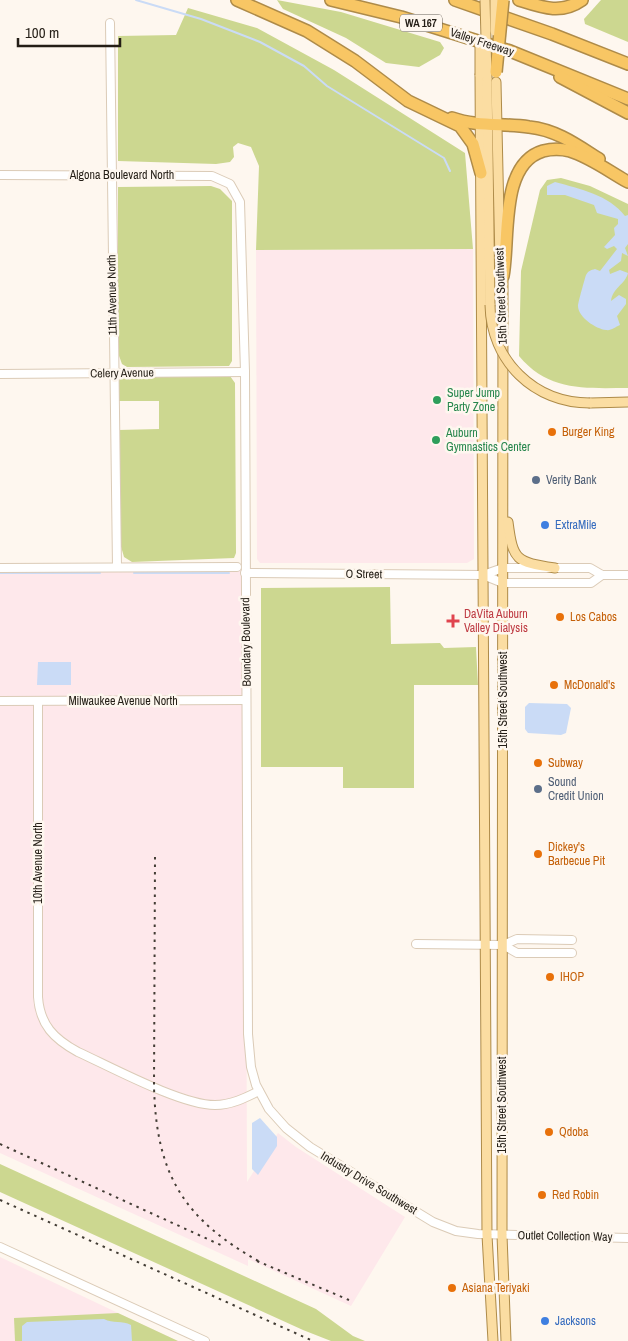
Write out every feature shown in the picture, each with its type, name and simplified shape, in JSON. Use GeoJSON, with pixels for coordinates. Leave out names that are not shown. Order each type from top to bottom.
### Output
{"type":"FeatureCollection","features":[{"type":"Feature","properties":{"kind":"highway"},"geometry":{"type":"LineString","coordinates":[[237,0],[277,16],[327,43],[417,106],[451,121],[465,131],[473,144],[480,174]]}},
{"type":"Feature","properties":{"kind":"highway","name":"Valley Freeway"},"geometry":{"type":"LineString","coordinates":[[331,0],[401,17],[510,51],[628,99]]}},
{"type":"Feature","properties":{"kind":"highway"},"geometry":{"type":"LineString","coordinates":[[455,0],[528,25],[628,64]]}},
{"type":"Feature","properties":{"kind":"highway"},"geometry":{"type":"LineString","coordinates":[[490,77],[503,0]]}},
{"type":"Feature","properties":{"kind":"highway"},"geometry":{"type":"LineString","coordinates":[[519,0],[558,9],[570,7],[582,0]]}},
{"type":"Feature","properties":{"kind":"highway"},"geometry":{"type":"LineString","coordinates":[[510,51],[628,113]]}},
{"type":"Feature","properties":{"kind":"highway"},"geometry":{"type":"LineString","coordinates":[[417,106],[457,120],[531,127],[557,134],[628,177]]}},
{"type":"Feature","properties":{"kind":"highway"},"geometry":{"type":"LineString","coordinates":[[503,276],[512,189],[518,170],[529,158],[546,151],[570,151],[628,182]]}},
{"type":"Feature","properties":{"kind":"main road","name":"15th Street Southwest"},"geometry":{"type":"LineString","coordinates":[[480,0],[490,77],[489,124],[480,174],[487,1235],[493,1341]]}},
{"type":"Feature","properties":{"kind":"main road"},"geometry":{"type":"LineString","coordinates":[[486,0],[490,77]]}},
{"type":"Feature","properties":{"kind":"main road","name":"15th Street Southwest"},"geometry":{"type":"LineString","coordinates":[[495,0],[489,124],[500,262],[503,276],[502,1235],[506,1341]]}},
{"type":"Feature","properties":{"kind":"main road"},"geometry":{"type":"LineString","coordinates":[[489,124],[490,305],[495,338],[503,355],[516,373],[547,395],[562,400],[590,403],[628,402]]}},
{"type":"Feature","properties":{"kind":"main road"},"geometry":{"type":"LineString","coordinates":[[504,479],[513,550],[528,564],[555,568]]}},
{"type":"Feature","properties":{"kind":"street","name":"11th Avenue North"},"geometry":{"type":"LineString","coordinates":[[110,23],[113,373],[118,567]]}},
{"type":"Feature","properties":{"kind":"street","name":"Algona Boulevard North"},"geometry":{"type":"LineString","coordinates":[[0,175],[212,176],[230,184],[237,193]]}},
{"type":"Feature","properties":{"kind":"street","name":"Boundary Boulevard"},"geometry":{"type":"LineString","coordinates":[[237,193],[242,217],[245,372],[248,1040],[251,1067],[259,1091]]}},
{"type":"Feature","properties":{"kind":"street","name":"Celery Avenue"},"geometry":{"type":"LineString","coordinates":[[0,374],[245,372]]}},
{"type":"Feature","properties":{"kind":"street"},"geometry":{"type":"LineString","coordinates":[[0,568],[237,567]]}},
{"type":"Feature","properties":{"kind":"street","name":"O Street"},"geometry":{"type":"LineString","coordinates":[[245,573],[483,574],[503,568]]}},
{"type":"Feature","properties":{"kind":"street"},"geometry":{"type":"LineString","coordinates":[[503,568],[590,568],[602,574],[628,574]]}},
{"type":"Feature","properties":{"kind":"street","name":"O Street"},"geometry":{"type":"LineString","coordinates":[[483,574],[503,583]]}},
{"type":"Feature","properties":{"kind":"street"},"geometry":{"type":"LineString","coordinates":[[503,583],[591,583],[602,574]]}},
{"type":"Feature","properties":{"kind":"street","name":"Milwaukee Avenue North"},"geometry":{"type":"LineString","coordinates":[[0,701],[246,700]]}},
{"type":"Feature","properties":{"kind":"street","name":"10th Avenue North"},"geometry":{"type":"LineString","coordinates":[[38,701],[38,997],[44,1024],[60,1041],[78,1052],[193,1102],[216,1105],[229,1103],[259,1091]]}},
{"type":"Feature","properties":{"kind":"street"},"geometry":{"type":"LineString","coordinates":[[416,944],[503,945],[517,940],[572,940]]}},
{"type":"Feature","properties":{"kind":"street"},"geometry":{"type":"LineString","coordinates":[[503,945],[518,953],[572,953]]}},
{"type":"Feature","properties":{"kind":"street","name":"Industry Drive Southwest"},"geometry":{"type":"LineString","coordinates":[[259,1091],[269,1109],[286,1128],[335,1163],[442,1227],[461,1232],[502,1235]]}},
{"type":"Feature","properties":{"kind":"street","name":"Outlet Collection Way"},"geometry":{"type":"LineString","coordinates":[[502,1235],[628,1238]]}},
{"type":"Feature","properties":{"kind":"street"},"geometry":{"type":"LineString","coordinates":[[0,1247],[205,1341]]}},
{"type":"Feature","properties":{"kind":"shaded area"},"geometry":{"type":"Polygon","coordinates":[[[473,249],[474,559],[467,563],[260,563],[257,559],[256,250],[473,249]]]}},
{"type":"Feature","properties":{"kind":"shaded area"},"geometry":{"type":"Polygon","coordinates":[[[0,570],[245,570],[247,1182],[278,1133],[296,1147],[405,1217],[351,1306],[248,1259],[248,1266],[0,1153],[0,570]]]}},
{"type":"Feature","properties":{"kind":"shaded area"},"geometry":{"type":"Polygon","coordinates":[[[0,1257],[118,1313],[178,1341],[0,1341],[0,1257]]]}},
{"type":"Feature","properties":{"kind":"green space"},"geometry":{"type":"Polygon","coordinates":[[[277,0],[341,12],[440,42],[444,48],[440,55],[419,67],[386,63],[346,38],[283,9],[277,0]]]}},
{"type":"Feature","properties":{"kind":"green space"},"geometry":{"type":"Polygon","coordinates":[[[601,0],[628,0],[628,42],[585,24],[584,19],[601,0]]]}},
{"type":"Feature","properties":{"kind":"green space"},"geometry":{"type":"Polygon","coordinates":[[[188,8],[257,28],[334,70],[465,153],[473,249],[256,250],[259,166],[251,147],[238,143],[233,147],[234,157],[230,162],[216,164],[118,161],[118,36],[176,35],[188,8]]]}},
{"type":"Feature","properties":{"kind":"green space"},"geometry":{"type":"Polygon","coordinates":[[[561,178],[590,186],[628,204],[628,388],[569,386],[555,382],[531,368],[519,356],[521,271],[540,190],[547,180],[561,178]]]}},
{"type":"Feature","properties":{"kind":"green space"},"geometry":{"type":"Polygon","coordinates":[[[211,186],[220,189],[232,201],[232,361],[229,366],[127,367],[122,364],[118,353],[118,187],[211,186]]]}},
{"type":"Feature","properties":{"kind":"green space"},"geometry":{"type":"Polygon","coordinates":[[[230,376],[235,383],[236,553],[234,558],[132,562],[124,557],[120,543],[118,430],[159,429],[159,401],[118,401],[118,381],[124,377],[230,376]]]}},
{"type":"Feature","properties":{"kind":"green space"},"geometry":{"type":"Polygon","coordinates":[[[390,587],[391,644],[440,643],[444,648],[476,647],[478,685],[414,685],[414,788],[343,788],[343,767],[261,767],[261,588],[390,587]]]}},
{"type":"Feature","properties":{"kind":"green space"},"geometry":{"type":"Polygon","coordinates":[[[0,1164],[316,1309],[353,1336],[365,1341],[331,1341],[303,1330],[0,1192],[0,1164]]]}},
{"type":"Feature","properties":{"kind":"green space"},"geometry":{"type":"Polygon","coordinates":[[[118,1313],[178,1341],[15,1341],[14,1318],[118,1313]]]}},
{"type":"Feature","properties":{"kind":"water"},"geometry":{"type":"Polygon","coordinates":[[[555,182],[602,198],[611,203],[625,216],[628,215],[628,244],[625,248],[628,256],[622,253],[621,261],[609,270],[610,274],[620,270],[628,273],[614,292],[611,301],[619,295],[626,299],[626,304],[617,316],[620,325],[611,329],[602,329],[588,322],[581,314],[578,306],[587,274],[595,269],[600,271],[617,249],[614,246],[607,249],[604,247],[615,235],[614,228],[618,224],[618,219],[597,213],[594,205],[565,195],[547,195],[547,186],[555,182]]]}},
{"type":"Feature","properties":{"kind":"water"},"geometry":{"type":"Polygon","coordinates":[[[38,662],[71,662],[71,685],[37,685],[38,662]]]}},
{"type":"Feature","properties":{"kind":"water"},"geometry":{"type":"Polygon","coordinates":[[[529,703],[567,704],[571,708],[566,733],[561,735],[528,733],[525,729],[525,707],[529,703]]]}},
{"type":"Feature","properties":{"kind":"water"},"geometry":{"type":"Polygon","coordinates":[[[260,1118],[277,1137],[277,1146],[258,1175],[252,1169],[252,1123],[260,1118]]]}},
{"type":"Feature","properties":{"kind":"water"},"geometry":{"type":"Polygon","coordinates":[[[104,1319],[131,1325],[132,1341],[22,1341],[22,1326],[27,1322],[104,1319]]]}},
{"type":"Feature","properties":{"kind":"waterway"},"geometry":{"type":"LineString","coordinates":[[136,0],[201,19],[260,42],[304,66],[327,86],[444,158],[450,171]]}},
{"type":"Feature","properties":{"kind":"waterway"},"geometry":{"type":"LineString","coordinates":[[0,573],[100,573]]}},
{"type":"Feature","properties":{"kind":"waterway"},"geometry":{"type":"LineString","coordinates":[[134,573],[229,573]]}},
{"type":"Feature","properties":{"kind":"railway"},"geometry":{"type":"LineString","coordinates":[[155,857],[154,1086],[156,1117],[161,1145],[168,1170],[194,1212],[212,1230],[235,1247],[262,1263]]}},
{"type":"Feature","properties":{"kind":"railway"},"geometry":{"type":"LineString","coordinates":[[0,1144],[225,1247]]}},
{"type":"Feature","properties":{"kind":"railway"},"geometry":{"type":"LineString","coordinates":[[0,1200],[313,1341]]}},
{"type":"Feature","properties":{"kind":"railway"},"geometry":{"type":"LineString","coordinates":[[257,1261],[349,1300]]}},
{"type":"Feature","properties":{"kind":"place","name":"Super Jump Party Zone"},"geometry":{"type":"Point","coordinates":[437,400]}},
{"type":"Feature","properties":{"kind":"place","name":"Burger King"},"geometry":{"type":"Point","coordinates":[552,432]}},
{"type":"Feature","properties":{"kind":"place","name":"Auburn Gymnastics Center"},"geometry":{"type":"Point","coordinates":[436,440]}},
{"type":"Feature","properties":{"kind":"place","name":"Verity Bank"},"geometry":{"type":"Point","coordinates":[536,480]}},
{"type":"Feature","properties":{"kind":"place","name":"ExtraMile"},"geometry":{"type":"Point","coordinates":[545,525]}},
{"type":"Feature","properties":{"kind":"place","name":"Los Cabos"},"geometry":{"type":"Point","coordinates":[560,617]}},
{"type":"Feature","properties":{"kind":"place","name":"DaVita Auburn Valley Dialysis"},"geometry":{"type":"Point","coordinates":[453,621]}},
{"type":"Feature","properties":{"kind":"place","name":"McDonald's"},"geometry":{"type":"Point","coordinates":[554,685]}},
{"type":"Feature","properties":{"kind":"place","name":"Subway"},"geometry":{"type":"Point","coordinates":[538,763]}},
{"type":"Feature","properties":{"kind":"place","name":"Sound Credit Union"},"geometry":{"type":"Point","coordinates":[538,789]}},
{"type":"Feature","properties":{"kind":"place","name":"Dickey's Barbecue Pit"},"geometry":{"type":"Point","coordinates":[538,854]}},
{"type":"Feature","properties":{"kind":"place","name":"IHOP"},"geometry":{"type":"Point","coordinates":[550,977]}},
{"type":"Feature","properties":{"kind":"place","name":"Qdoba"},"geometry":{"type":"Point","coordinates":[549,1132]}},
{"type":"Feature","properties":{"kind":"place","name":"Red Robin"},"geometry":{"type":"Point","coordinates":[542,1195]}},
{"type":"Feature","properties":{"kind":"place","name":"Asiana Teriyaki"},"geometry":{"type":"Point","coordinates":[452,1288]}},
{"type":"Feature","properties":{"kind":"place","name":"Jacksons"},"geometry":{"type":"Point","coordinates":[545,1321]}}]}
